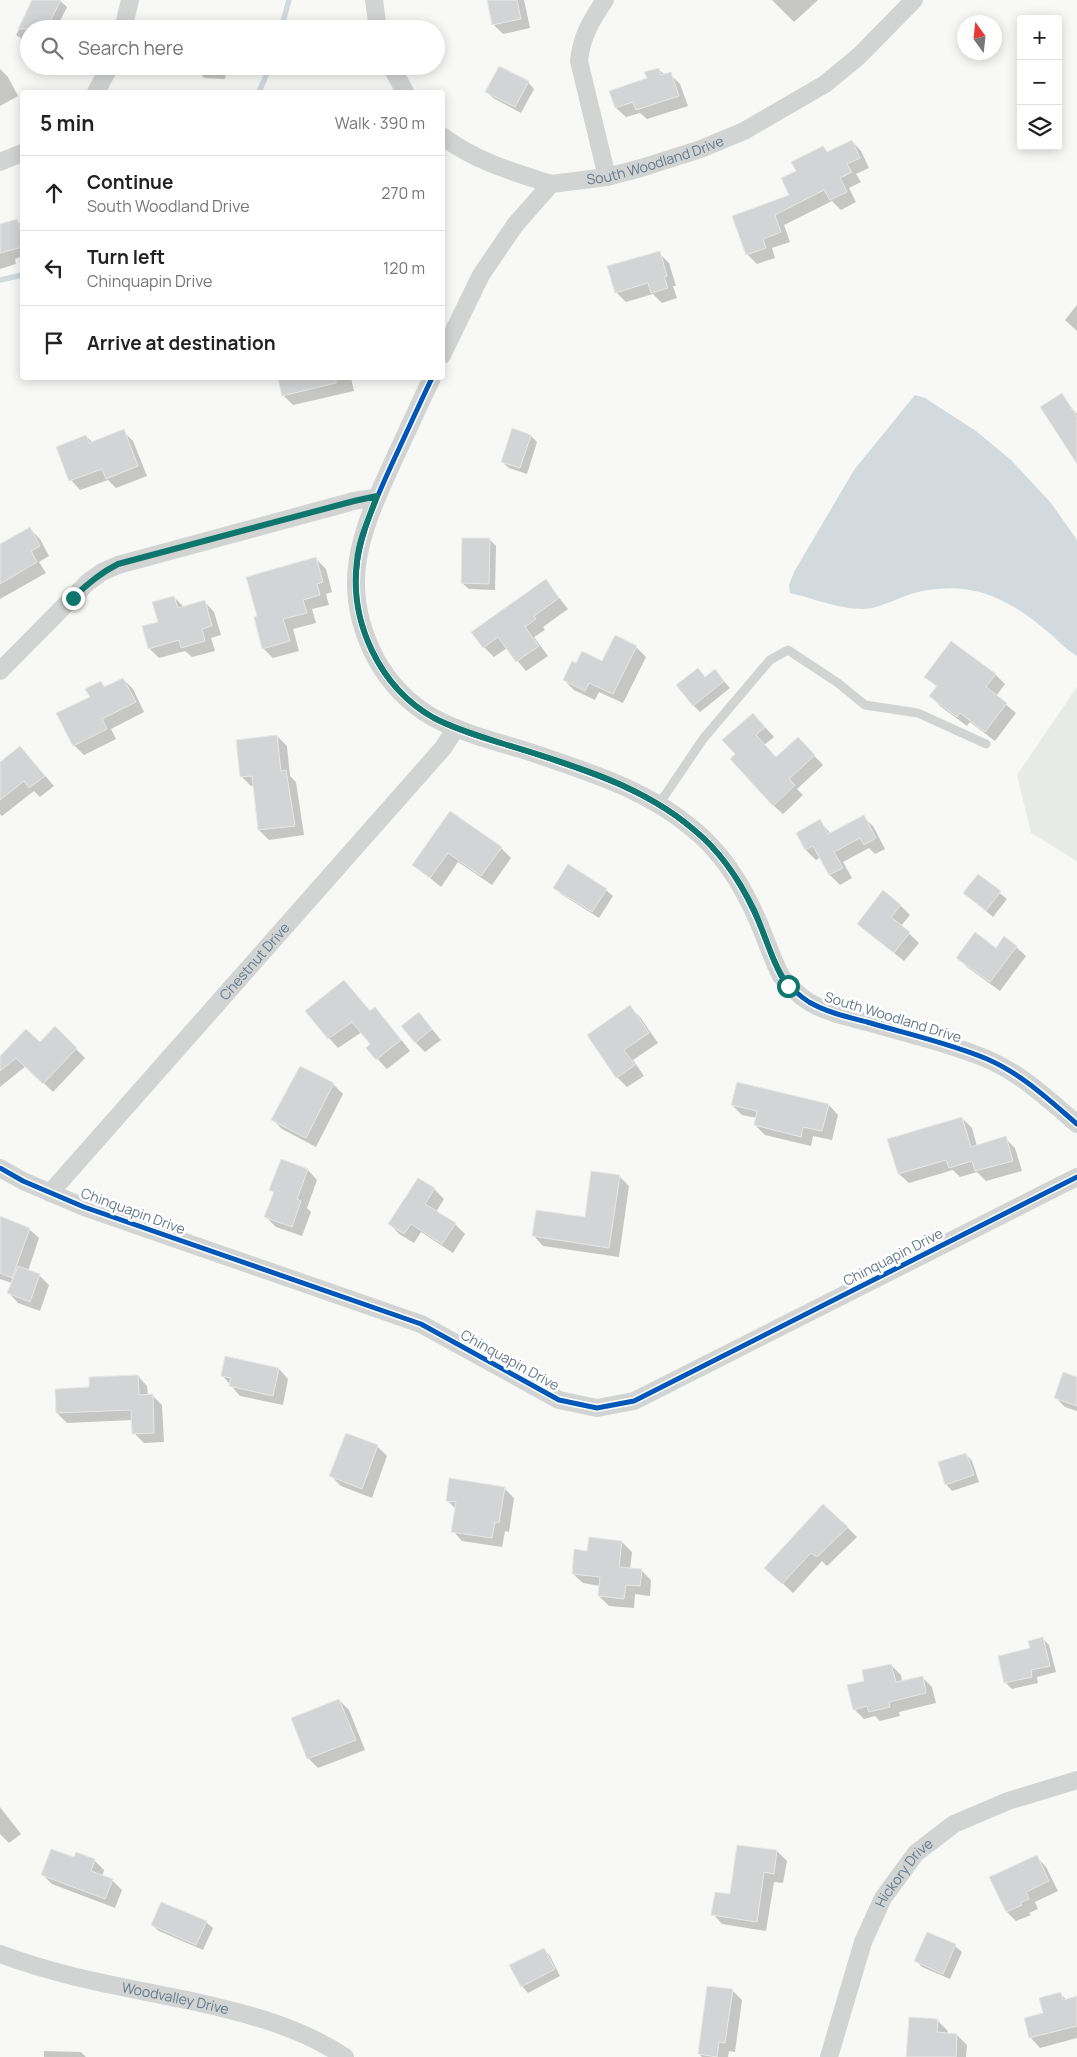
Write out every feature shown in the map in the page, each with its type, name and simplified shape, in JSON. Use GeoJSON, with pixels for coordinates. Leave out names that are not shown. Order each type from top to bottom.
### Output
{"type":"FeatureCollection","features":[{"type":"Feature","properties":{"kind":"street"},"geometry":{"type":"LineString","coordinates":[[125,20],[130,0]]}},
{"type":"Feature","properties":{"kind":"street"},"geometry":{"type":"LineString","coordinates":[[374,0],[377,20]]}},
{"type":"Feature","properties":{"kind":"street"},"geometry":{"type":"LineString","coordinates":[[605,0],[587,28],[580,50],[579,61],[607,177]]}},
{"type":"Feature","properties":{"kind":"street","name":"South Woodland Drive"},"geometry":{"type":"LineString","coordinates":[[552,184],[607,177],[701,149],[744,131],[782,111],[825,84],[859,56],[914,0]]}},
{"type":"Feature","properties":{"kind":"street"},"geometry":{"type":"LineString","coordinates":[[97,90],[105,75]]}},
{"type":"Feature","properties":{"kind":"street"},"geometry":{"type":"LineString","coordinates":[[396,75],[404,90]]}},
{"type":"Feature","properties":{"kind":"street"},"geometry":{"type":"LineString","coordinates":[[445,138],[458,148],[487,163],[552,184],[515,225],[481,275],[445,349]]}},
{"type":"Feature","properties":{"kind":"street"},"geometry":{"type":"LineString","coordinates":[[0,162],[20,154]]}},
{"type":"Feature","properties":{"kind":"street","name":"South Woodland Drive"},"geometry":{"type":"LineString","coordinates":[[431,380],[377,496],[363,533],[357,560],[356,599],[364,633],[379,664],[405,696],[435,718],[456,728],[616,783],[659,804],[694,829],[720,857],[747,897],[781,976],[798,994],[823,1009],[958,1048],[1000,1065],[1036,1090],[1077,1124]]}},
{"type":"Feature","properties":{"kind":"street"},"geometry":{"type":"LineString","coordinates":[[0,671],[87,583],[102,572],[118,564],[377,496]]}},
{"type":"Feature","properties":{"kind":"street","name":"Chestnut Drive"},"geometry":{"type":"LineString","coordinates":[[50,1193],[443,748],[456,728]]}},
{"type":"Feature","properties":{"kind":"street","name":"Chinquapin Drive"},"geometry":{"type":"LineString","coordinates":[[0,1168],[23,1181],[84,1207],[421,1324],[558,1400],[597,1408],[634,1401],[1077,1177]]}},
{"type":"Feature","properties":{"kind":"street","name":"Hickory Drive"},"geometry":{"type":"LineString","coordinates":[[829,2057],[863,1942],[882,1898],[916,1853],[954,1824],[1008,1801],[1077,1780]]}},
{"type":"Feature","properties":{"kind":"street","name":"Woodvalley Drive"},"geometry":{"type":"LineString","coordinates":[[0,1954],[53,1970],[241,2012],[287,2026],[330,2047],[345,2057]]}},
{"type":"Feature","properties":{"kind":"lane"},"geometry":{"type":"LineString","coordinates":[[659,804],[703,739],[770,660],[788,650],[838,683],[865,705],[918,713],[986,744]]}},
{"type":"Feature","properties":{"kind":"shaded area"},"geometry":{"type":"Polygon","coordinates":[[[915,395],[925,398],[976,431],[1011,460],[1051,503],[1077,540],[1077,656],[1025,614],[1001,600],[974,591],[956,588],[929,590],[911,594],[877,607],[863,609],[842,607],[790,593],[789,585],[794,572],[854,470],[915,395]]]}},
{"type":"Feature","properties":{"kind":"shaded area"},"geometry":{"type":"Polygon","coordinates":[[[1077,687],[1077,861],[1031,833],[1017,775],[1077,687]]]}},
{"type":"Feature","properties":{"kind":"building"},"geometry":{"type":"Polygon","coordinates":[[[32,0],[61,0],[51,20],[22,20],[32,0]]]}},
{"type":"Feature","properties":{"kind":"building"},"geometry":{"type":"Polygon","coordinates":[[[487,0],[517,0],[521,19],[492,25],[487,0]]]}},
{"type":"Feature","properties":{"kind":"building"},"geometry":{"type":"Polygon","coordinates":[[[499,66],[529,81],[515,107],[485,92],[499,66]]]}},
{"type":"Feature","properties":{"kind":"building"},"geometry":{"type":"Polygon","coordinates":[[[659,68],[661,75],[671,72],[679,96],[636,110],[633,102],[615,108],[609,91],[647,78],[644,72],[659,68]]]}},
{"type":"Feature","properties":{"kind":"building"},"geometry":{"type":"Polygon","coordinates":[[[852,140],[860,158],[847,164],[852,172],[840,178],[847,192],[830,200],[824,190],[775,215],[781,232],[763,239],[766,248],[746,255],[732,216],[789,195],[781,178],[796,171],[791,162],[823,146],[827,152],[852,140]]]}},
{"type":"Feature","properties":{"kind":"building"},"geometry":{"type":"Polygon","coordinates":[[[17,219],[20,229],[20,248],[0,253],[0,224],[17,219]]]}},
{"type":"Feature","properties":{"kind":"building"},"geometry":{"type":"Polygon","coordinates":[[[660,251],[667,276],[664,277],[668,288],[651,293],[648,283],[615,293],[607,266],[660,251]]]}},
{"type":"Feature","properties":{"kind":"building"},"geometry":{"type":"Polygon","coordinates":[[[278,380],[336,380],[336,383],[282,396],[278,380]]]}},
{"type":"Feature","properties":{"kind":"building"},"geometry":{"type":"Polygon","coordinates":[[[1062,393],[1077,417],[1077,464],[1040,407],[1062,393]]]}},
{"type":"Feature","properties":{"kind":"building"},"geometry":{"type":"Polygon","coordinates":[[[512,428],[531,435],[520,468],[501,462],[512,428]]]}},
{"type":"Feature","properties":{"kind":"building"},"geometry":{"type":"Polygon","coordinates":[[[124,429],[138,466],[106,479],[102,469],[69,481],[56,447],[86,435],[89,443],[124,429]]]}},
{"type":"Feature","properties":{"kind":"building"},"geometry":{"type":"Polygon","coordinates":[[[30,527],[40,546],[31,551],[37,562],[0,584],[0,544],[30,527]]]}},
{"type":"Feature","properties":{"kind":"building"},"geometry":{"type":"Polygon","coordinates":[[[462,538],[490,538],[489,584],[461,583],[462,538]]]}},
{"type":"Feature","properties":{"kind":"building"},"geometry":{"type":"Polygon","coordinates":[[[316,557],[323,582],[317,584],[320,595],[303,600],[307,613],[283,619],[290,641],[262,649],[254,617],[257,616],[246,577],[316,557]]]}},
{"type":"Feature","properties":{"kind":"building"},"geometry":{"type":"Polygon","coordinates":[[[546,579],[559,598],[534,616],[536,619],[525,627],[539,646],[516,662],[498,637],[483,648],[471,632],[546,579]]]}},
{"type":"Feature","properties":{"kind":"building"},"geometry":{"type":"Polygon","coordinates":[[[174,596],[178,608],[205,600],[212,626],[202,629],[205,641],[181,648],[179,640],[148,649],[142,626],[158,622],[152,602],[174,596]]]}},
{"type":"Feature","properties":{"kind":"building"},"geometry":{"type":"Polygon","coordinates":[[[615,635],[637,646],[613,694],[589,683],[585,691],[563,680],[572,661],[576,663],[582,651],[602,661],[615,635]]]}},
{"type":"Feature","properties":{"kind":"building"},"geometry":{"type":"Polygon","coordinates":[[[951,641],[996,674],[986,687],[1007,703],[985,732],[960,713],[957,717],[929,696],[937,686],[924,677],[951,641]]]}},
{"type":"Feature","properties":{"kind":"building"},"geometry":{"type":"Polygon","coordinates":[[[698,668],[705,677],[715,669],[724,681],[693,706],[676,685],[698,668]]]}},
{"type":"Feature","properties":{"kind":"building"},"geometry":{"type":"Polygon","coordinates":[[[123,678],[136,702],[102,719],[107,729],[73,746],[56,713],[90,697],[85,689],[101,681],[104,687],[123,678]]]}},
{"type":"Feature","properties":{"kind":"building"},"geometry":{"type":"Polygon","coordinates":[[[753,713],[765,727],[756,735],[776,757],[798,737],[815,755],[789,779],[795,785],[773,806],[730,759],[735,754],[722,740],[753,713]]]}},
{"type":"Feature","properties":{"kind":"building"},"geometry":{"type":"Polygon","coordinates":[[[277,735],[281,771],[286,770],[295,826],[258,830],[252,776],[240,777],[236,740],[277,735]]]}},
{"type":"Feature","properties":{"kind":"building"},"geometry":{"type":"Polygon","coordinates":[[[20,746],[45,776],[29,788],[24,781],[0,800],[0,762],[20,746]]]}},
{"type":"Feature","properties":{"kind":"building"},"geometry":{"type":"Polygon","coordinates":[[[450,811],[502,847],[481,876],[448,853],[430,878],[412,865],[450,811]]]}},
{"type":"Feature","properties":{"kind":"building"},"geometry":{"type":"Polygon","coordinates":[[[864,815],[876,838],[864,845],[860,838],[834,852],[843,868],[829,875],[813,846],[805,850],[796,833],[820,819],[828,834],[864,815]]]}},
{"type":"Feature","properties":{"kind":"building"},"geometry":{"type":"Polygon","coordinates":[[[568,864],[607,889],[592,912],[553,888],[568,864]]]}},
{"type":"Feature","properties":{"kind":"building"},"geometry":{"type":"Polygon","coordinates":[[[978,874],[1001,891],[986,911],[963,893],[978,874]]]}},
{"type":"Feature","properties":{"kind":"building"},"geometry":{"type":"Polygon","coordinates":[[[883,890],[901,905],[891,917],[910,932],[894,953],[857,924],[883,890]]]}},
{"type":"Feature","properties":{"kind":"building"},"geometry":{"type":"Polygon","coordinates":[[[975,932],[996,948],[1004,936],[1017,946],[990,982],[956,958],[975,932]]]}},
{"type":"Feature","properties":{"kind":"building"},"geometry":{"type":"Polygon","coordinates":[[[344,980],[370,1011],[375,1007],[401,1040],[376,1060],[366,1048],[370,1044],[352,1022],[328,1039],[305,1011],[344,980]]]}},
{"type":"Feature","properties":{"kind":"building"},"geometry":{"type":"Polygon","coordinates":[[[630,1005],[649,1033],[624,1050],[635,1065],[616,1078],[587,1035],[630,1005]]]}},
{"type":"Feature","properties":{"kind":"building"},"geometry":{"type":"Polygon","coordinates":[[[419,1012],[432,1029],[415,1043],[401,1026],[419,1012]]]}},
{"type":"Feature","properties":{"kind":"building"},"geometry":{"type":"Polygon","coordinates":[[[55,1026],[77,1048],[43,1084],[16,1058],[0,1071],[0,1056],[26,1029],[40,1042],[55,1026]]]}},
{"type":"Feature","properties":{"kind":"building"},"geometry":{"type":"Polygon","coordinates":[[[300,1066],[334,1083],[306,1138],[271,1120],[300,1066]]]}},
{"type":"Feature","properties":{"kind":"building"},"geometry":{"type":"Polygon","coordinates":[[[737,1082],[829,1104],[822,1131],[803,1127],[801,1137],[754,1125],[757,1111],[731,1105],[737,1082]]]}},
{"type":"Feature","properties":{"kind":"building"},"geometry":{"type":"Polygon","coordinates":[[[962,1117],[971,1147],[1006,1136],[1013,1161],[975,1171],[972,1161],[949,1168],[946,1160],[898,1174],[887,1139],[962,1117]]]}},
{"type":"Feature","properties":{"kind":"building"},"geometry":{"type":"Polygon","coordinates":[[[281,1159],[308,1169],[297,1199],[301,1201],[292,1227],[264,1217],[274,1192],[269,1190],[281,1159]]]}},
{"type":"Feature","properties":{"kind":"building"},"geometry":{"type":"Polygon","coordinates":[[[591,1171],[620,1175],[609,1248],[532,1236],[536,1210],[585,1217],[591,1171]]]}},
{"type":"Feature","properties":{"kind":"building"},"geometry":{"type":"Polygon","coordinates":[[[418,1178],[435,1188],[425,1204],[456,1223],[442,1244],[411,1224],[404,1234],[388,1224],[418,1178]]]}},
{"type":"Feature","properties":{"kind":"building"},"geometry":{"type":"Polygon","coordinates":[[[0,1216],[30,1228],[12,1278],[0,1273],[0,1216]]]}},
{"type":"Feature","properties":{"kind":"building"},"geometry":{"type":"Polygon","coordinates":[[[18,1266],[40,1274],[30,1302],[7,1293],[18,1266]]]}},
{"type":"Feature","properties":{"kind":"building"},"geometry":{"type":"Polygon","coordinates":[[[225,1356],[279,1368],[273,1396],[229,1386],[231,1378],[221,1376],[225,1356]]]}},
{"type":"Feature","properties":{"kind":"building"},"geometry":{"type":"Polygon","coordinates":[[[1063,1372],[1077,1377],[1077,1406],[1054,1398],[1063,1372]]]}},
{"type":"Feature","properties":{"kind":"building"},"geometry":{"type":"Polygon","coordinates":[[[138,1375],[139,1395],[153,1394],[154,1433],[132,1434],[131,1410],[56,1413],[55,1389],[89,1387],[89,1377],[138,1375]]]}},
{"type":"Feature","properties":{"kind":"building"},"geometry":{"type":"Polygon","coordinates":[[[346,1433],[378,1445],[362,1489],[329,1476],[346,1433]]]}},
{"type":"Feature","properties":{"kind":"building"},"geometry":{"type":"Polygon","coordinates":[[[966,1453],[974,1475],[945,1485],[938,1462],[966,1453]]]}},
{"type":"Feature","properties":{"kind":"building"},"geometry":{"type":"Polygon","coordinates":[[[449,1478],[505,1487],[499,1523],[495,1522],[492,1538],[451,1532],[456,1502],[446,1501],[449,1478]]]}},
{"type":"Feature","properties":{"kind":"building"},"geometry":{"type":"Polygon","coordinates":[[[823,1504],[848,1527],[817,1557],[811,1553],[782,1584],[764,1568],[823,1504]]]}},
{"type":"Feature","properties":{"kind":"building"},"geometry":{"type":"Polygon","coordinates":[[[589,1537],[622,1541],[619,1567],[642,1569],[640,1586],[626,1585],[624,1599],[598,1596],[600,1577],[572,1574],[574,1549],[587,1551],[589,1537]]]}},
{"type":"Feature","properties":{"kind":"building"},"geometry":{"type":"Polygon","coordinates":[[[1043,1637],[1050,1666],[1031,1670],[1032,1677],[1004,1683],[998,1656],[1030,1648],[1028,1641],[1043,1637]]]}},
{"type":"Feature","properties":{"kind":"building"},"geometry":{"type":"Polygon","coordinates":[[[891,1664],[896,1682],[923,1676],[926,1693],[889,1702],[890,1707],[869,1712],[867,1706],[853,1710],[847,1685],[864,1681],[862,1670],[891,1664]]]}},
{"type":"Feature","properties":{"kind":"building"},"geometry":{"type":"Polygon","coordinates":[[[339,1699],[356,1740],[307,1759],[291,1718],[339,1699]]]}},
{"type":"Feature","properties":{"kind":"building"},"geometry":{"type":"Polygon","coordinates":[[[737,1845],[777,1850],[774,1874],[764,1872],[757,1922],[711,1915],[715,1892],[730,1894],[737,1845]]]}},
{"type":"Feature","properties":{"kind":"building"},"geometry":{"type":"Polygon","coordinates":[[[51,1849],[74,1857],[76,1852],[95,1859],[91,1871],[113,1879],[105,1899],[41,1875],[51,1849]]]}},
{"type":"Feature","properties":{"kind":"building"},"geometry":{"type":"Polygon","coordinates":[[[1037,1855],[1049,1881],[1026,1892],[1029,1899],[1020,1903],[1022,1905],[1006,1912],[989,1877],[1037,1855]]]}},
{"type":"Feature","properties":{"kind":"building"},"geometry":{"type":"Polygon","coordinates":[[[161,1902],[207,1921],[196,1945],[151,1925],[161,1902]]]}},
{"type":"Feature","properties":{"kind":"building"},"geometry":{"type":"Polygon","coordinates":[[[927,1932],[956,1944],[943,1974],[914,1961],[927,1932]]]}},
{"type":"Feature","properties":{"kind":"building"},"geometry":{"type":"Polygon","coordinates":[[[544,1948],[555,1969],[521,1987],[509,1965],[544,1948]]]}},
{"type":"Feature","properties":{"kind":"building"},"geometry":{"type":"Polygon","coordinates":[[[707,1986],[733,1989],[725,2043],[719,2042],[717,2057],[698,2054],[707,1986]]]}},
{"type":"Feature","properties":{"kind":"building"},"geometry":{"type":"Polygon","coordinates":[[[1061,1992],[1063,2000],[1077,1996],[1077,2026],[1029,2038],[1024,2018],[1043,2013],[1039,1998],[1061,1992]]]}},
{"type":"Feature","properties":{"kind":"building"},"geometry":{"type":"Polygon","coordinates":[[[909,2017],[938,2019],[937,2032],[957,2034],[956,2057],[906,2057],[909,2017]]]}},
{"type":"Feature","properties":{"kind":"waterway"},"geometry":{"type":"LineString","coordinates":[[283,20],[289,0]]}},
{"type":"Feature","properties":{"kind":"waterway"},"geometry":{"type":"LineString","coordinates":[[260,90],[266,75]]}},
{"type":"Feature","properties":{"kind":"waterway"},"geometry":{"type":"LineString","coordinates":[[0,280],[20,275]]}},
{"type":"Feature","properties":{"kind":"cycle path"},"geometry":{"type":"LineString","coordinates":[[431,380],[370,515],[358,561],[356,584],[358,608],[364,633],[381,668],[394,685],[417,707],[445,724],[616,783],[636,792],[675,815],[702,837],[728,866],[753,910],[781,976],[801,996],[822,1009],[943,1043],[1000,1065],[1023,1080],[1077,1124]]}},
{"type":"Feature","properties":{"kind":"cycle path"},"geometry":{"type":"LineString","coordinates":[[0,1168],[23,1181],[84,1207],[421,1324],[559,1400],[597,1408],[634,1401],[1077,1177]]}},
{"type":"Feature","properties":{"kind":"route"},"geometry":{"type":"LineString","coordinates":[[73,598],[87,583],[102,572],[118,564],[377,496],[363,533],[357,560],[355,586],[359,616],[364,633],[379,664],[391,681],[418,707],[435,718],[456,728],[616,783],[659,804],[694,829],[720,857],[747,897],[774,961],[788,986]]}}]}
